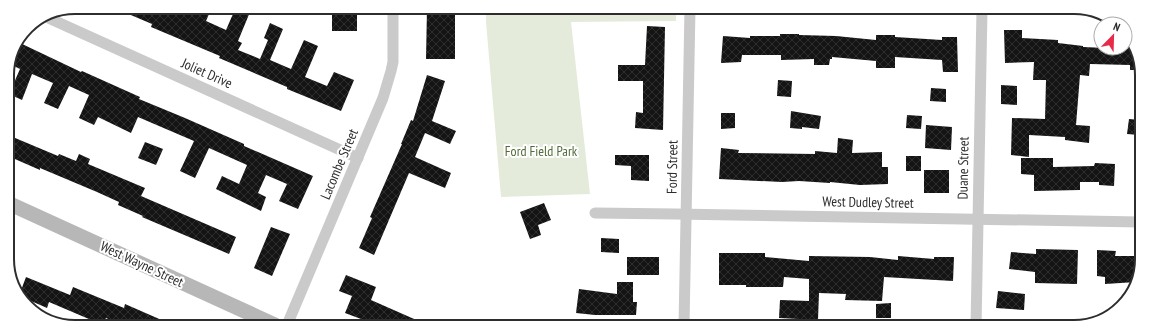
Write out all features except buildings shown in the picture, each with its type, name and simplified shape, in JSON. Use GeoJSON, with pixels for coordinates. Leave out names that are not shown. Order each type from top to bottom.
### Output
{"type":"FeatureCollection","features":[{"type":"Feature","properties":{"kind":"street","name":"Lacombe Street"},"geometry":{"type":"LineString","coordinates":[[289,320],[383,98],[393,62],[393,14]]}},
{"type":"Feature","properties":{"kind":"street","name":"Ford Street"},"geometry":{"type":"LineString","coordinates":[[684,320],[690,14]]}},
{"type":"Feature","properties":{"kind":"street","name":"Duane Street"},"geometry":{"type":"LineString","coordinates":[[976,320],[982,14]]}},
{"type":"Feature","properties":{"kind":"street","name":"Joliet Drive"},"geometry":{"type":"LineString","coordinates":[[51,19],[358,158]]}},
{"type":"Feature","properties":{"kind":"street","name":"West Wayne Street"},"geometry":{"type":"LineString","coordinates":[[14,206],[265,320]]}},
{"type":"Feature","properties":{"kind":"street","name":"West Dudley Street"},"geometry":{"type":"LineString","coordinates":[[595,214],[687,214],[1135,222]]}},
{"type":"Feature","properties":{"kind":"green space","name":"Ford Field Park"},"geometry":{"type":"Polygon","coordinates":[[[486,14],[676,14],[676,21],[571,22],[590,194],[501,197],[486,14]]]}}]}
